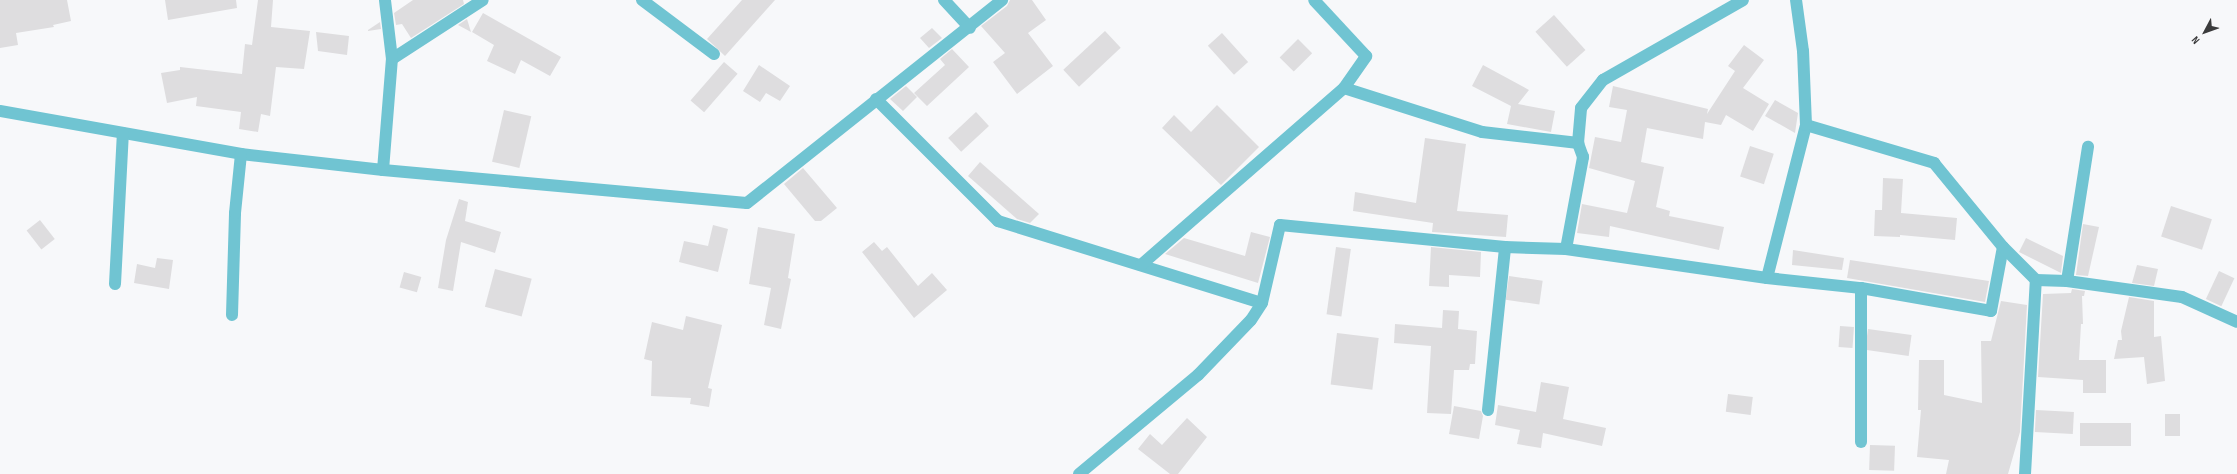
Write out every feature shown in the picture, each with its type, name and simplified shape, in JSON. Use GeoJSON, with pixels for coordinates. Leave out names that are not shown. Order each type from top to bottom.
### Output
{"type":"FeatureCollection","features":[{"type":"Feature","properties":{"kind":"street"},"geometry":{"type":"LineString","coordinates":[[383,170],[392,59],[385,0]]}},
{"type":"Feature","properties":{"kind":"street"},"geometry":{"type":"LineString","coordinates":[[392,59],[483,0]]}},
{"type":"Feature","properties":{"kind":"street"},"geometry":{"type":"LineString","coordinates":[[642,0],[714,54]]}},
{"type":"Feature","properties":{"kind":"street"},"geometry":{"type":"LineString","coordinates":[[944,0],[970,28]]}},
{"type":"Feature","properties":{"kind":"street"},"geometry":{"type":"LineString","coordinates":[[0,112],[241,154],[383,170],[747,203],[876,99],[970,28],[1002,0]]}},
{"type":"Feature","properties":{"kind":"street"},"geometry":{"type":"LineString","coordinates":[[1141,265],[1344,88],[1366,56],[1314,0]]}},
{"type":"Feature","properties":{"kind":"street"},"geometry":{"type":"LineString","coordinates":[[1566,249],[1583,157],[1578,143],[1581,108],[1603,80],[1743,0]]}},
{"type":"Feature","properties":{"kind":"street"},"geometry":{"type":"LineString","coordinates":[[1767,278],[1806,125],[1803,51],[1796,0]]}},
{"type":"Feature","properties":{"kind":"street"},"geometry":{"type":"LineString","coordinates":[[1344,88],[1482,132],[1578,143]]}},
{"type":"Feature","properties":{"kind":"street"},"geometry":{"type":"LineString","coordinates":[[876,99],[998,221],[1262,303]]}},
{"type":"Feature","properties":{"kind":"street"},"geometry":{"type":"LineString","coordinates":[[1806,125],[1934,163],[2003,247],[2036,280],[2067,281],[2182,297],[2237,322]]}},
{"type":"Feature","properties":{"kind":"street"},"geometry":{"type":"LineString","coordinates":[[115,284],[123,133]]}},
{"type":"Feature","properties":{"kind":"street"},"geometry":{"type":"LineString","coordinates":[[2067,281],[2088,147]]}},
{"type":"Feature","properties":{"kind":"street"},"geometry":{"type":"LineString","coordinates":[[232,314],[235,213],[241,154]]}},
{"type":"Feature","properties":{"kind":"street"},"geometry":{"type":"LineString","coordinates":[[1079,474],[1198,375],[1251,320],[1262,303],[1280,225],[1505,247],[1566,249],[1767,278],[1861,288],[1991,311],[2003,247]]}},
{"type":"Feature","properties":{"kind":"street"},"geometry":{"type":"LineString","coordinates":[[1488,410],[1505,247]]}},
{"type":"Feature","properties":{"kind":"street"},"geometry":{"type":"LineString","coordinates":[[2025,474],[2036,280]]}},
{"type":"Feature","properties":{"kind":"street"},"geometry":{"type":"LineString","coordinates":[[1861,288],[1861,442]]}},
{"type":"Feature","properties":{"kind":"building"},"geometry":{"type":"Polygon","coordinates":[[[0,0],[67,0],[71,21],[53,25],[54,27],[16,33],[18,45],[0,48],[0,0]]]}},
{"type":"Feature","properties":{"kind":"building"},"geometry":{"type":"Polygon","coordinates":[[[165,0],[236,0],[237,8],[168,20],[165,0]]]}},
{"type":"Feature","properties":{"kind":"building"},"geometry":{"type":"Polygon","coordinates":[[[258,0],[273,0],[271,27],[310,31],[304,69],[276,67],[270,116],[261,114],[258,132],[239,129],[241,112],[196,106],[197,97],[167,103],[161,73],[180,70],[180,67],[242,74],[245,44],[252,45],[258,0]]]}},
{"type":"Feature","properties":{"kind":"building"},"geometry":{"type":"Polygon","coordinates":[[[413,0],[463,0],[464,4],[411,38],[402,24],[396,25],[394,13],[413,0]]]}},
{"type":"Feature","properties":{"kind":"building"},"geometry":{"type":"Polygon","coordinates":[[[742,0],[775,0],[725,56],[707,39],[742,0]]]}},
{"type":"Feature","properties":{"kind":"building"},"geometry":{"type":"Polygon","coordinates":[[[1010,0],[1032,0],[1046,20],[1028,33],[1053,66],[1017,94],[993,62],[1005,53],[981,26],[1007,6],[1010,0]]]}},
{"type":"Feature","properties":{"kind":"building"},"geometry":{"type":"Polygon","coordinates":[[[483,13],[561,57],[550,76],[521,60],[515,74],[487,61],[494,45],[472,32],[483,13]]]}},
{"type":"Feature","properties":{"kind":"building"},"geometry":{"type":"Polygon","coordinates":[[[1554,15],[1585,50],[1567,67],[1535,32],[1554,15]]]}},
{"type":"Feature","properties":{"kind":"building"},"geometry":{"type":"Polygon","coordinates":[[[467,19],[471,32],[458,25],[467,19]]]}},
{"type":"Feature","properties":{"kind":"building"},"geometry":{"type":"Polygon","coordinates":[[[380,22],[381,29],[368,31],[368,30],[380,22]]]}},
{"type":"Feature","properties":{"kind":"building"},"geometry":{"type":"Polygon","coordinates":[[[932,28],[942,38],[929,48],[920,38],[932,28]]]}},
{"type":"Feature","properties":{"kind":"building"},"geometry":{"type":"Polygon","coordinates":[[[1105,31],[1121,48],[1079,87],[1063,70],[1105,31]]]}},
{"type":"Feature","properties":{"kind":"building"},"geometry":{"type":"Polygon","coordinates":[[[316,32],[349,36],[347,55],[318,51],[316,32]]]}},
{"type":"Feature","properties":{"kind":"building"},"geometry":{"type":"Polygon","coordinates":[[[1222,33],[1248,62],[1234,75],[1208,46],[1222,33]]]}},
{"type":"Feature","properties":{"kind":"building"},"geometry":{"type":"Polygon","coordinates":[[[1298,39],[1312,53],[1294,72],[1280,57],[1298,39]]]}},
{"type":"Feature","properties":{"kind":"building"},"geometry":{"type":"Polygon","coordinates":[[[1744,45],[1764,60],[1743,88],[1769,104],[1753,131],[1726,115],[1721,125],[1705,122],[1703,139],[1647,128],[1641,162],[1664,167],[1656,207],[1670,211],[1669,216],[1724,227],[1719,250],[1610,226],[1609,237],[1577,233],[1582,204],[1627,213],[1635,181],[1589,168],[1595,137],[1621,142],[1627,110],[1609,107],[1613,86],[1708,109],[1707,114],[1735,71],[1728,66],[1744,45]]]}},
{"type":"Feature","properties":{"kind":"building"},"geometry":{"type":"Polygon","coordinates":[[[952,49],[969,67],[927,106],[914,93],[945,65],[940,59],[952,49]]]}},
{"type":"Feature","properties":{"kind":"building"},"geometry":{"type":"Polygon","coordinates":[[[724,62],[738,74],[704,112],[691,100],[724,62]]]}},
{"type":"Feature","properties":{"kind":"building"},"geometry":{"type":"Polygon","coordinates":[[[759,65],[790,86],[780,101],[766,93],[760,102],[743,91],[759,65]]]}},
{"type":"Feature","properties":{"kind":"building"},"geometry":{"type":"Polygon","coordinates":[[[1483,65],[1529,90],[1518,104],[1555,111],[1551,132],[1507,124],[1511,106],[1472,86],[1483,65]]]}},
{"type":"Feature","properties":{"kind":"building"},"geometry":{"type":"Polygon","coordinates":[[[906,86],[917,97],[903,111],[890,99],[906,86]]]}},
{"type":"Feature","properties":{"kind":"building"},"geometry":{"type":"Polygon","coordinates":[[[1775,100],[1798,113],[1795,133],[1765,116],[1775,100]]]}},
{"type":"Feature","properties":{"kind":"building"},"geometry":{"type":"Polygon","coordinates":[[[1217,105],[1259,147],[1221,185],[1162,128],[1174,115],[1191,132],[1217,105]]]}},
{"type":"Feature","properties":{"kind":"building"},"geometry":{"type":"Polygon","coordinates":[[[504,110],[531,116],[519,168],[492,162],[504,110]]]}},
{"type":"Feature","properties":{"kind":"building"},"geometry":{"type":"Polygon","coordinates":[[[976,112],[989,126],[961,152],[948,138],[976,112]]]}},
{"type":"Feature","properties":{"kind":"building"},"geometry":{"type":"Polygon","coordinates":[[[1425,138],[1466,144],[1457,211],[1508,215],[1506,237],[1432,232],[1433,223],[1353,211],[1355,192],[1416,203],[1425,138]]]}},
{"type":"Feature","properties":{"kind":"building"},"geometry":{"type":"Polygon","coordinates":[[[1750,146],[1774,154],[1764,184],[1740,176],[1750,146]]]}},
{"type":"Feature","properties":{"kind":"building"},"geometry":{"type":"Polygon","coordinates":[[[980,162],[1039,214],[1030,223],[1017,219],[968,176],[980,162]]]}},
{"type":"Feature","properties":{"kind":"building"},"geometry":{"type":"Polygon","coordinates":[[[803,168],[837,208],[821,221],[815,221],[784,184],[803,168]]]}},
{"type":"Feature","properties":{"kind":"building"},"geometry":{"type":"Polygon","coordinates":[[[1883,178],[1903,179],[1901,213],[1957,218],[1955,240],[1900,235],[1900,237],[1874,236],[1875,210],[1882,210],[1883,178]]]}},
{"type":"Feature","properties":{"kind":"building"},"geometry":{"type":"Polygon","coordinates":[[[459,199],[468,202],[465,221],[501,232],[495,253],[461,242],[453,291],[438,288],[446,240],[459,199]]]}},
{"type":"Feature","properties":{"kind":"building"},"geometry":{"type":"Polygon","coordinates":[[[2171,206],[2212,219],[2202,250],[2161,236],[2171,206]]]}},
{"type":"Feature","properties":{"kind":"building"},"geometry":{"type":"Polygon","coordinates":[[[40,220],[55,239],[41,249],[27,230],[40,220]]]}},
{"type":"Feature","properties":{"kind":"building"},"geometry":{"type":"Polygon","coordinates":[[[2083,224],[2099,227],[2088,276],[2076,275],[2083,224]]]}},
{"type":"Feature","properties":{"kind":"building"},"geometry":{"type":"Polygon","coordinates":[[[713,225],[728,229],[718,272],[679,262],[684,241],[708,246],[713,225]]]}},
{"type":"Feature","properties":{"kind":"building"},"geometry":{"type":"Polygon","coordinates":[[[758,227],[795,234],[788,278],[791,279],[781,329],[764,325],[771,288],[749,284],[758,227]]]}},
{"type":"Feature","properties":{"kind":"building"},"geometry":{"type":"Polygon","coordinates":[[[1251,232],[1270,237],[1258,283],[1165,254],[1184,238],[1245,256],[1251,232]]]}},
{"type":"Feature","properties":{"kind":"building"},"geometry":{"type":"Polygon","coordinates":[[[2026,238],[2063,256],[2061,273],[2019,252],[2026,238]]]}},
{"type":"Feature","properties":{"kind":"building"},"geometry":{"type":"Polygon","coordinates":[[[874,242],[882,251],[887,247],[918,286],[932,273],[947,290],[914,318],[862,252],[874,242]]]}},
{"type":"Feature","properties":{"kind":"building"},"geometry":{"type":"Polygon","coordinates":[[[1336,247],[1351,249],[1341,316],[1327,314],[1336,247]]]}},
{"type":"Feature","properties":{"kind":"building"},"geometry":{"type":"Polygon","coordinates":[[[1431,247],[1481,252],[1480,277],[1449,275],[1449,287],[1429,286],[1431,247]]]}},
{"type":"Feature","properties":{"kind":"building"},"geometry":{"type":"Polygon","coordinates":[[[1793,250],[1844,258],[1842,270],[1792,265],[1793,250]]]}},
{"type":"Feature","properties":{"kind":"building"},"geometry":{"type":"Polygon","coordinates":[[[157,258],[173,260],[169,289],[134,283],[137,264],[155,268],[157,258]]]}},
{"type":"Feature","properties":{"kind":"building"},"geometry":{"type":"Polygon","coordinates":[[[1850,260],[1989,281],[1985,302],[1847,278],[1850,260]]]}},
{"type":"Feature","properties":{"kind":"building"},"geometry":{"type":"Polygon","coordinates":[[[2137,265],[2158,269],[2154,286],[2132,283],[2137,265]]]}},
{"type":"Feature","properties":{"kind":"building"},"geometry":{"type":"Polygon","coordinates":[[[495,269],[532,279],[522,317],[485,307],[495,269]]]}},
{"type":"Feature","properties":{"kind":"building"},"geometry":{"type":"Polygon","coordinates":[[[2219,271],[2234,278],[2221,306],[2206,299],[2219,271]]]}},
{"type":"Feature","properties":{"kind":"building"},"geometry":{"type":"Polygon","coordinates":[[[404,272],[421,277],[417,292],[400,287],[404,272]]]}},
{"type":"Feature","properties":{"kind":"building"},"geometry":{"type":"Polygon","coordinates":[[[1509,276],[1543,281],[1539,304],[1506,300],[1509,276]]]}},
{"type":"Feature","properties":{"kind":"building"},"geometry":{"type":"Polygon","coordinates":[[[2072,289],[2085,291],[2084,296],[2082,296],[2083,324],[2081,324],[2079,360],[2106,360],[2106,393],[2083,393],[2083,380],[2038,377],[2043,294],[2071,293],[2072,289]]]}},
{"type":"Feature","properties":{"kind":"building"},"geometry":{"type":"Polygon","coordinates":[[[2129,297],[2154,301],[2154,337],[2161,336],[2165,381],[2147,384],[2144,357],[2114,359],[2118,340],[2122,340],[2121,331],[2129,297]]]}},
{"type":"Feature","properties":{"kind":"building"},"geometry":{"type":"Polygon","coordinates":[[[2001,301],[2027,305],[2020,432],[2008,474],[1946,474],[1949,460],[1917,457],[1921,410],[1918,410],[1919,360],[1944,360],[1944,395],[1982,403],[1981,341],[1991,341],[2001,301]]]}},
{"type":"Feature","properties":{"kind":"building"},"geometry":{"type":"Polygon","coordinates":[[[1443,310],[1459,311],[1458,329],[1477,331],[1475,364],[1470,364],[1469,370],[1454,370],[1451,414],[1427,413],[1431,346],[1394,343],[1395,324],[1442,328],[1443,310]]]}},
{"type":"Feature","properties":{"kind":"building"},"geometry":{"type":"Polygon","coordinates":[[[686,316],[722,325],[708,388],[712,389],[709,407],[690,404],[691,398],[651,396],[652,361],[644,359],[652,322],[683,330],[686,316]]]}},
{"type":"Feature","properties":{"kind":"building"},"geometry":{"type":"Polygon","coordinates":[[[1840,326],[1854,327],[1853,348],[1839,347],[1840,326]]]}},
{"type":"Feature","properties":{"kind":"building"},"geometry":{"type":"Polygon","coordinates":[[[1868,329],[1912,335],[1909,356],[1865,350],[1868,329]]]}},
{"type":"Feature","properties":{"kind":"building"},"geometry":{"type":"Polygon","coordinates":[[[1337,333],[1379,338],[1372,390],[1331,385],[1337,333]]]}},
{"type":"Feature","properties":{"kind":"building"},"geometry":{"type":"Polygon","coordinates":[[[1541,382],[1569,387],[1563,419],[1606,428],[1602,446],[1543,433],[1541,448],[1517,444],[1520,430],[1495,425],[1498,405],[1536,412],[1541,382]]]}},
{"type":"Feature","properties":{"kind":"building"},"geometry":{"type":"Polygon","coordinates":[[[1728,394],[1753,397],[1751,415],[1726,412],[1728,394]]]}},
{"type":"Feature","properties":{"kind":"building"},"geometry":{"type":"Polygon","coordinates":[[[1454,406],[1481,411],[1483,416],[1479,439],[1449,434],[1454,406]]]}},
{"type":"Feature","properties":{"kind":"building"},"geometry":{"type":"Polygon","coordinates":[[[2036,410],[2074,412],[2073,434],[2035,432],[2036,410]]]}},
{"type":"Feature","properties":{"kind":"building"},"geometry":{"type":"Polygon","coordinates":[[[2165,414],[2180,414],[2180,436],[2165,436],[2165,414]]]}},
{"type":"Feature","properties":{"kind":"building"},"geometry":{"type":"Polygon","coordinates":[[[1187,418],[1207,437],[1178,474],[1170,474],[1138,449],[1150,434],[1162,445],[1187,418]]]}},
{"type":"Feature","properties":{"kind":"building"},"geometry":{"type":"Polygon","coordinates":[[[2080,423],[2131,423],[2131,446],[2080,446],[2080,423]]]}},
{"type":"Feature","properties":{"kind":"building"},"geometry":{"type":"Polygon","coordinates":[[[1870,445],[1895,446],[1894,471],[1869,470],[1870,445]]]}}]}
